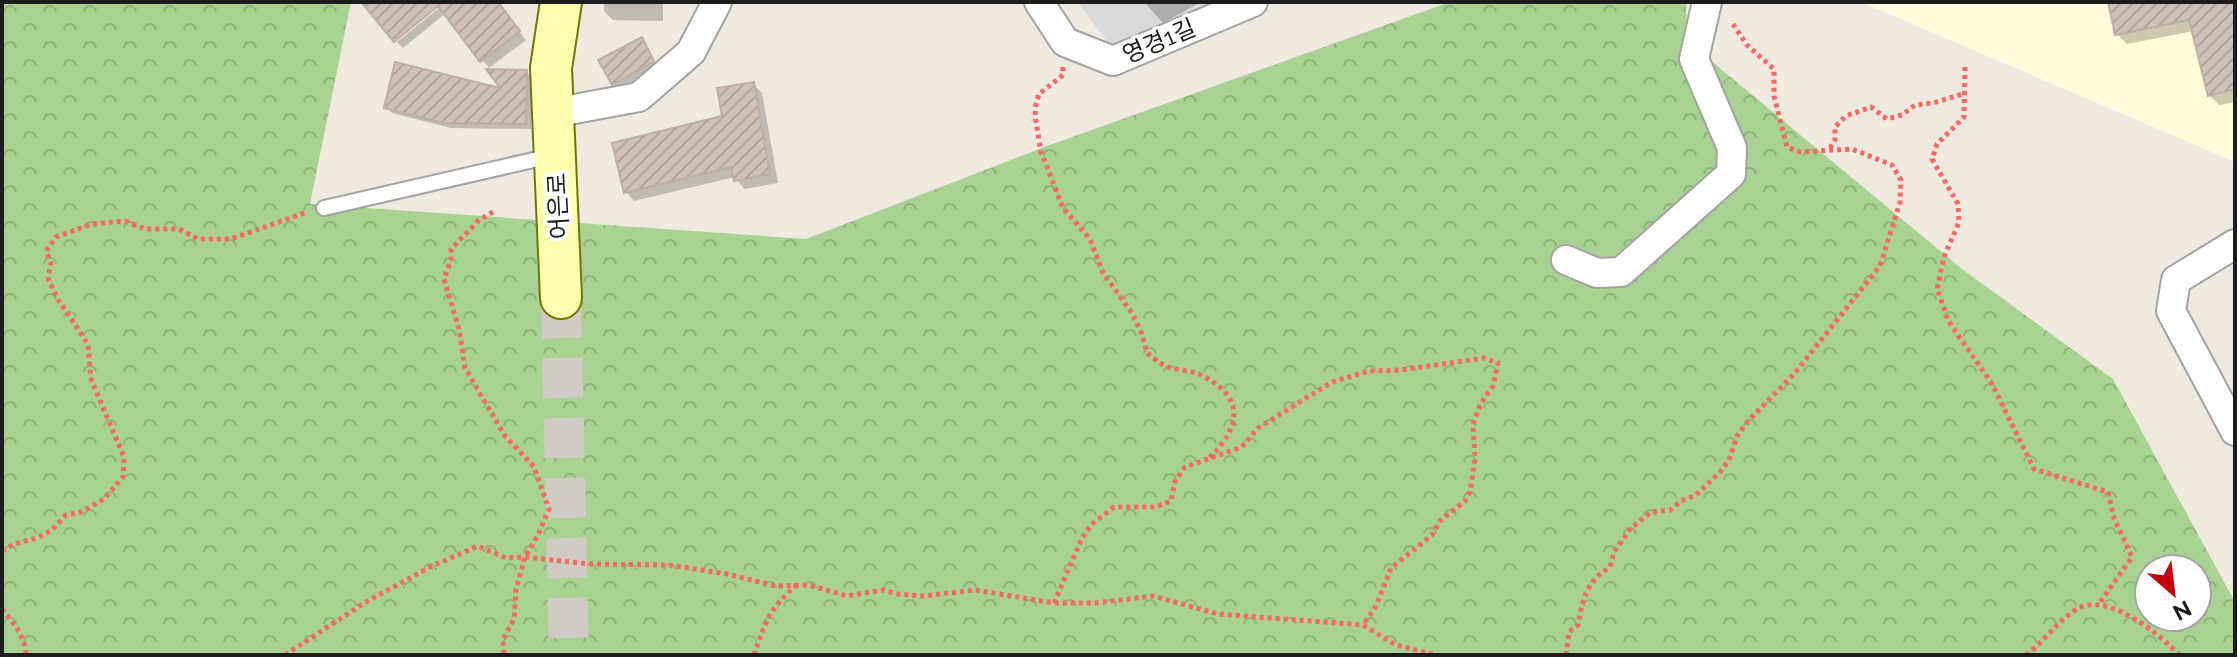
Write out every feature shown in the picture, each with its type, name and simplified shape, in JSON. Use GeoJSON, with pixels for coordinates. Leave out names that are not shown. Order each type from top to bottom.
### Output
{"type":"FeatureCollection","features":[{"type":"Feature","properties":{"kind":"street","name":"어은로"},"geometry":{"type":"LineString","coordinates":[[561,2],[551,68],[561,298]]}},
{"type":"Feature","properties":{"kind":"street"},"geometry":{"type":"LineString","coordinates":[[553,113],[639,97],[691,52],[717,2]]}},
{"type":"Feature","properties":{"kind":"street"},"geometry":{"type":"LineString","coordinates":[[1039,2],[1065,42]]}},
{"type":"Feature","properties":{"kind":"street","name":"영경1길"},"geometry":{"type":"LineString","coordinates":[[1065,42],[1113,61],[1253,2]]}},
{"type":"Feature","properties":{"kind":"street"},"geometry":{"type":"LineString","coordinates":[[1566,260],[1597,273],[1621,272],[1731,174],[1732,148],[1694,59],[1717,8]]}},
{"type":"Feature","properties":{"kind":"street"},"geometry":{"type":"LineString","coordinates":[[2235,244],[2176,280],[2171,311],[2235,431]]}},
{"type":"Feature","properties":{"kind":"lane"},"geometry":{"type":"LineString","coordinates":[[324,208],[556,155]]}},
{"type":"Feature","properties":{"kind":"path"},"geometry":{"type":"LineString","coordinates":[[1566,655],[1569,632],[1578,625],[1582,604],[1594,577],[1610,567],[1614,552],[1631,528],[1651,512],[1670,510],[1696,495],[1720,472],[1729,460],[1737,436],[1749,420],[1794,374],[1880,266],[1900,202],[1901,180],[1892,165],[1852,149],[1800,152],[1787,147],[1774,96],[1774,69],[1747,45],[1717,8]]}},
{"type":"Feature","properties":{"kind":"path"},"geometry":{"type":"LineString","coordinates":[[1065,42],[1063,75],[1039,94],[1036,104],[1035,116],[1049,175],[1063,208],[1090,239],[1103,273],[1132,313],[1147,353],[1166,367],[1203,375],[1228,395],[1236,414],[1233,428],[1224,444],[1209,458]]}},
{"type":"Feature","properties":{"kind":"path"},"geometry":{"type":"LineString","coordinates":[[1965,67],[1964,117],[1937,144],[1932,159],[1958,204],[1959,222],[1944,257],[1937,289],[1949,322],[1992,384],[2034,469],[2108,492],[2114,518],[2132,557],[2098,605]]}},
{"type":"Feature","properties":{"kind":"path"},"geometry":{"type":"LineString","coordinates":[[1829,149],[1835,140],[1835,127],[1846,116],[1871,107],[1887,119],[1902,115],[1915,105],[1966,93]]}},
{"type":"Feature","properties":{"kind":"path"},"geometry":{"type":"LineString","coordinates":[[2,551],[45,534],[66,515],[81,512],[104,499],[123,477],[124,457],[91,379],[88,344],[57,298],[48,278],[51,263],[46,251],[56,237],[92,224],[125,221],[145,229],[179,229],[198,239],[231,239],[295,215],[324,208]]}},
{"type":"Feature","properties":{"kind":"path"},"geometry":{"type":"LineString","coordinates":[[493,212],[479,220],[451,249],[451,260],[444,279],[459,329],[465,368],[505,436],[534,467],[549,509],[525,557],[516,589],[514,619],[503,639],[504,655]]}},
{"type":"Feature","properties":{"kind":"path"},"geometry":{"type":"LineString","coordinates":[[1054,603],[1082,538],[1092,524],[1114,507],[1156,507],[1171,501],[1175,481],[1185,467],[1242,447],[1258,428],[1332,382],[1369,371],[1401,370],[1484,358],[1498,363],[1493,386],[1481,403],[1473,424],[1475,459],[1470,492],[1465,501],[1440,521],[1432,535],[1391,568],[1376,606],[1363,625]]}},
{"type":"Feature","properties":{"kind":"path"},"geometry":{"type":"LineString","coordinates":[[285,655],[364,603],[432,566],[478,546],[506,558],[589,564],[669,565],[776,586],[799,584],[847,596],[883,590],[923,596],[975,590],[1054,603],[1095,603],[1153,596],[1218,614],[1363,625],[1396,645],[1436,655]]}},
{"type":"Feature","properties":{"kind":"path"},"geometry":{"type":"LineString","coordinates":[[754,655],[766,620],[777,602],[799,584]]}},
{"type":"Feature","properties":{"kind":"path"},"geometry":{"type":"LineString","coordinates":[[2026,655],[2079,607],[2098,605],[2116,608],[2170,645],[2179,655]]}},
{"type":"Feature","properties":{"kind":"path"},"geometry":{"type":"LineString","coordinates":[[2,609],[14,623],[26,647],[26,655]]}},
{"type":"Feature","properties":{"kind":"shaded area"},"geometry":{"type":"Polygon","coordinates":[[[1078,2],[1226,2],[1111,47],[1078,2]]]}},
{"type":"Feature","properties":{"kind":"shaded area"},"geometry":{"type":"Polygon","coordinates":[[[1861,2],[2235,2],[2235,162],[1861,2]]]}},
{"type":"Feature","properties":{"kind":"green space"},"geometry":{"type":"Polygon","coordinates":[[[2,2],[351,2],[310,204],[806,239],[1047,146],[1450,2],[1686,2],[1687,41],[1962,269],[2113,379],[2208,553],[2133,553],[2133,633],[2213,633],[2213,562],[2235,602],[2235,655],[2,655],[2,2]]]}},
{"type":"Feature","properties":{"kind":"building"},"geometry":{"type":"Polygon","coordinates":[[[361,2],[498,2],[520,31],[480,62],[438,6],[394,42],[361,2]]]}},
{"type":"Feature","properties":{"kind":"building"},"geometry":{"type":"Polygon","coordinates":[[[2108,2],[2235,2],[2235,89],[2208,96],[2189,20],[2115,35],[2108,2]]]}},
{"type":"Feature","properties":{"kind":"building"},"geometry":{"type":"Polygon","coordinates":[[[642,37],[654,61],[612,85],[598,60],[642,37]]]}},
{"type":"Feature","properties":{"kind":"building"},"geometry":{"type":"Polygon","coordinates":[[[395,62],[500,88],[486,69],[527,70],[526,124],[444,123],[384,108],[395,62]]]}},
{"type":"Feature","properties":{"kind":"building"},"geometry":{"type":"Polygon","coordinates":[[[754,82],[770,174],[734,181],[731,167],[624,193],[612,143],[722,116],[717,88],[754,82]]]}},
{"type":"Feature","properties":{"kind":"tunnel"},"geometry":{"type":"LineString","coordinates":[[561,298],[569,655]]}}]}
